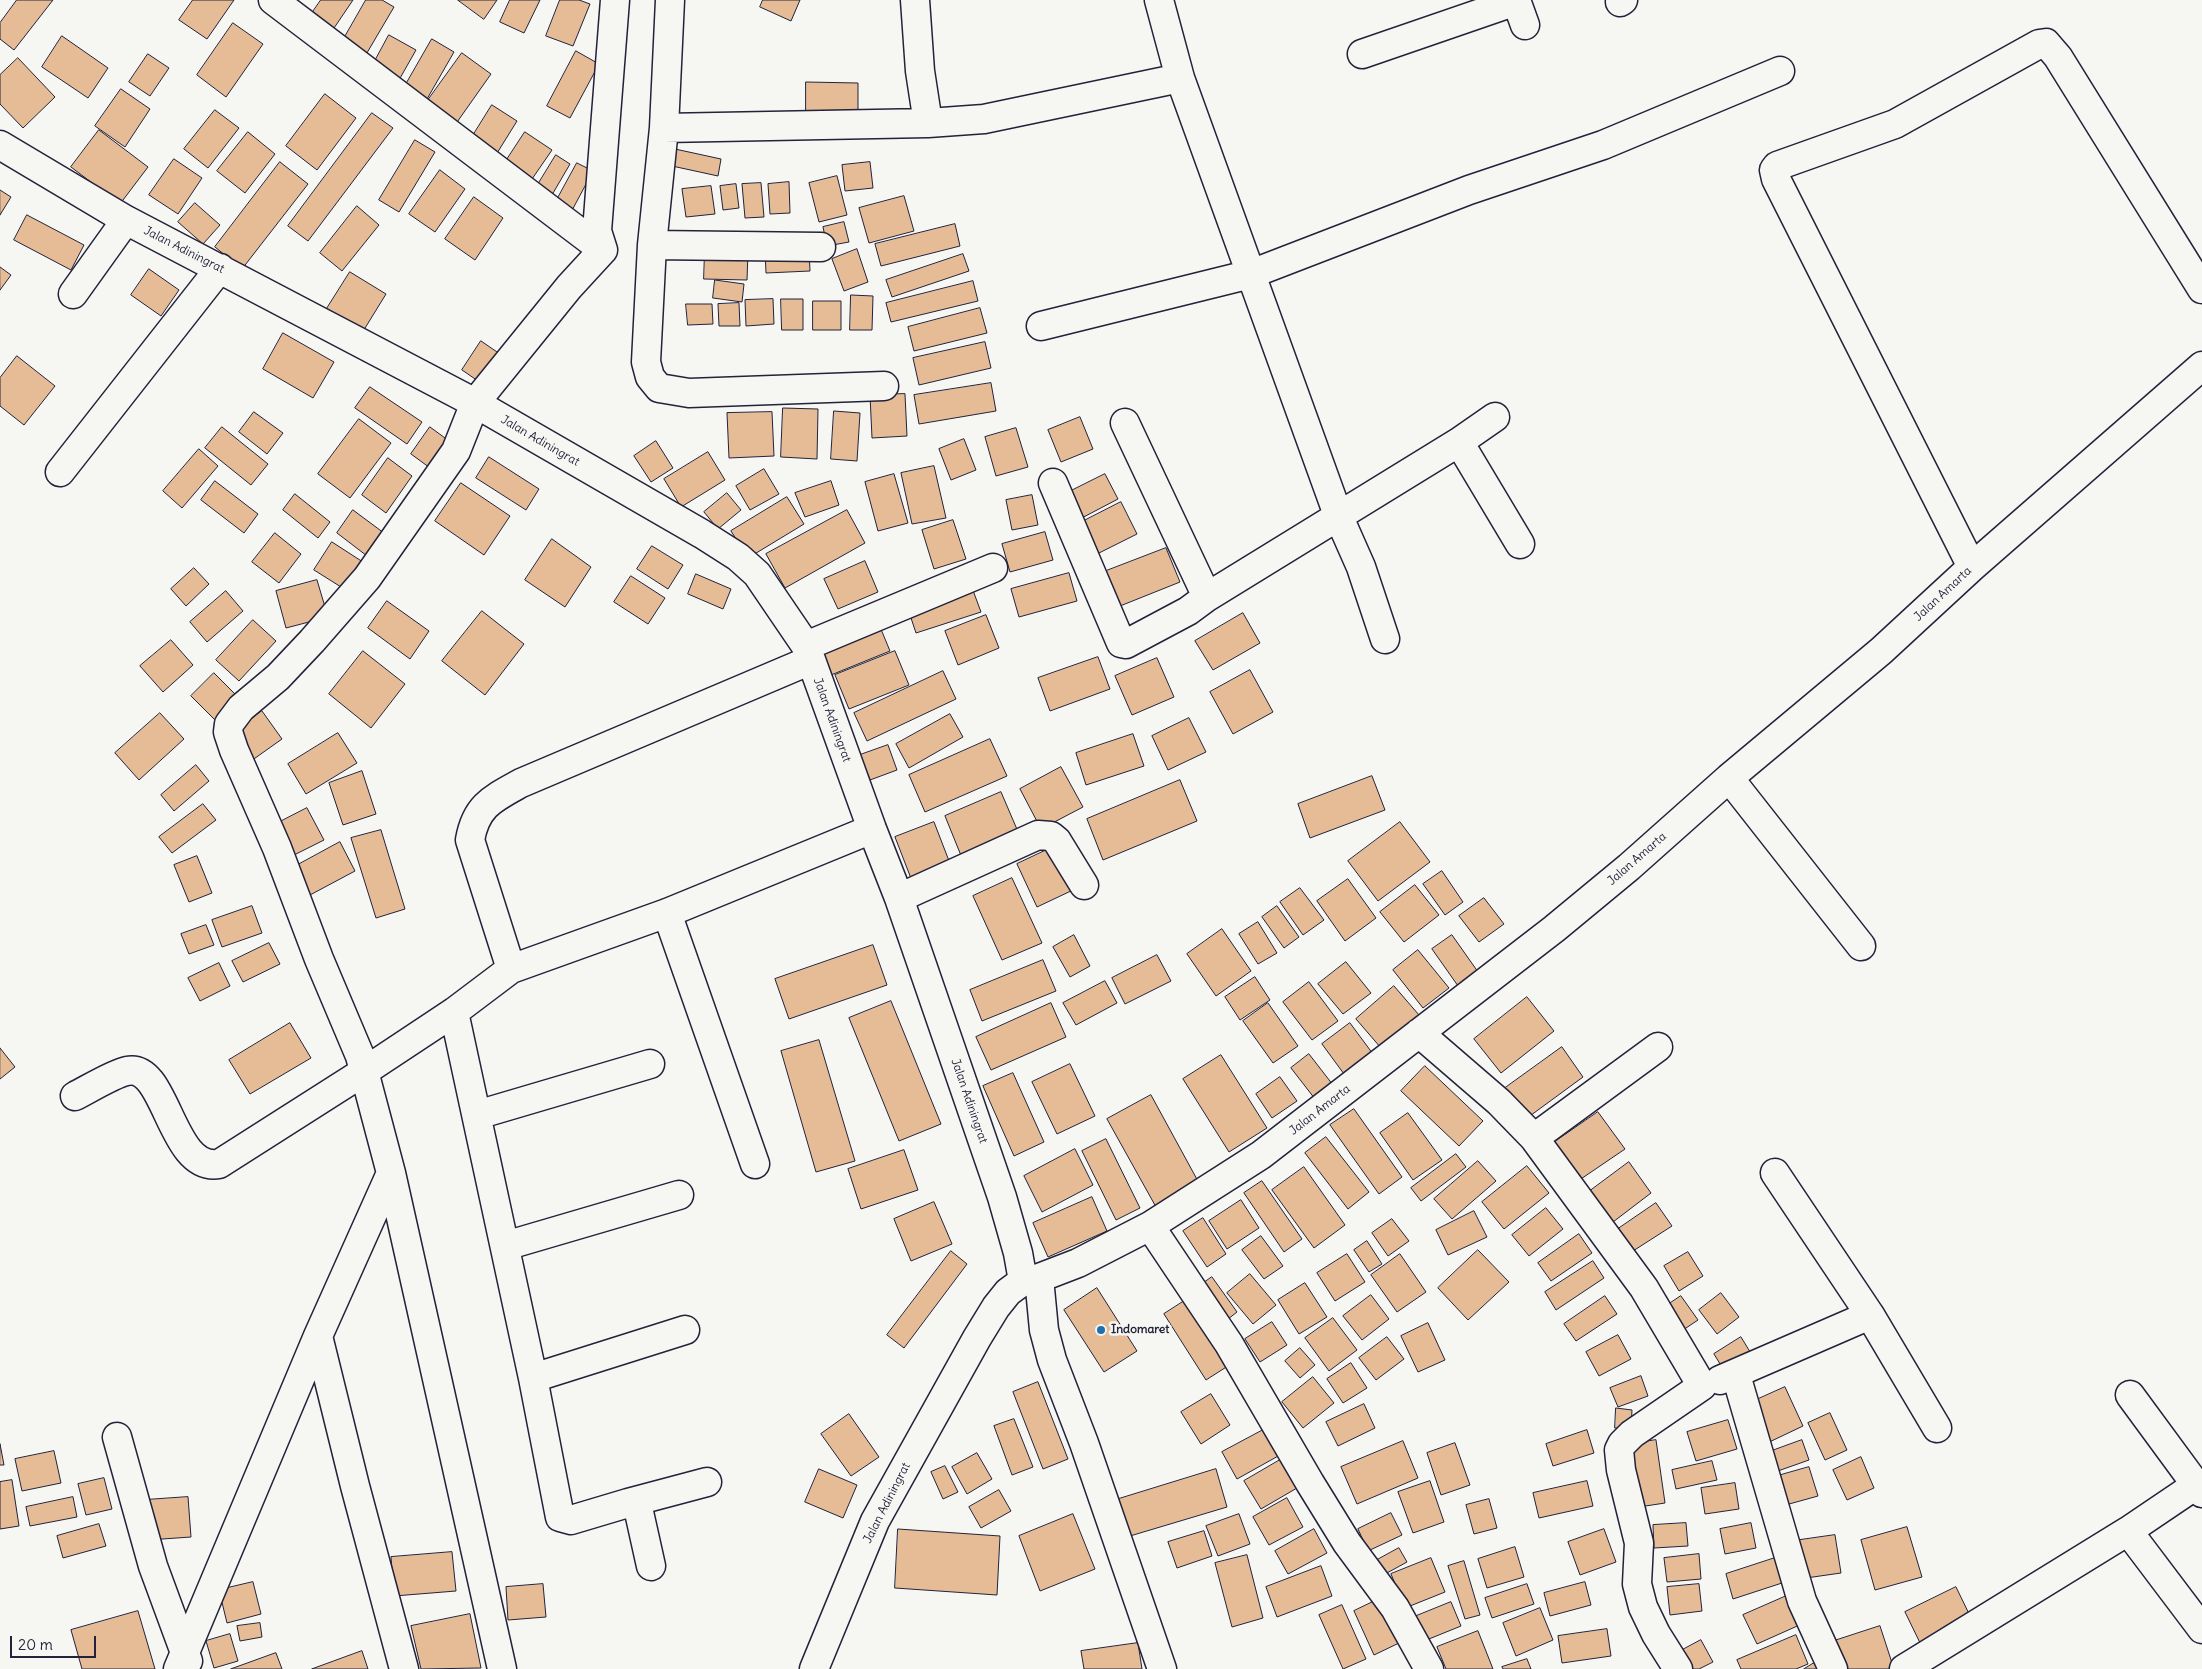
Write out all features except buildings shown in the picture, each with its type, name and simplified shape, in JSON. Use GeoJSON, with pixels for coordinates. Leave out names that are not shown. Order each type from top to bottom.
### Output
{"type":"FeatureCollection","features":[{"type":"Feature","properties":{"kind":"street"},"geometry":{"type":"LineString","coordinates":[[273,0],[603,250]]}},
{"type":"Feature","properties":{"kind":"street"},"geometry":{"type":"LineString","coordinates":[[603,250],[597,231],[615,0]]}},
{"type":"Feature","properties":{"kind":"street"},"geometry":{"type":"LineString","coordinates":[[670,0],[664,128],[652,244],[646,362],[650,377],[659,388],[689,393],[884,386]]}},
{"type":"Feature","properties":{"kind":"street"},"geometry":{"type":"LineString","coordinates":[[915,0],[920,71],[928,123]]}},
{"type":"Feature","properties":{"kind":"street"},"geometry":{"type":"LineString","coordinates":[[1159,0],[1180,78],[1338,515],[1361,567],[1385,638]]}},
{"type":"Feature","properties":{"kind":"street"},"geometry":{"type":"LineString","coordinates":[[1362,54],[1519,9]]}},
{"type":"Feature","properties":{"kind":"street"},"geometry":{"type":"LineString","coordinates":[[1972,567],[1776,179],[1774,170],[1777,166],[1895,124],[2039,44],[2046,43],[2058,57],[2202,289]]}},
{"type":"Feature","properties":{"kind":"street"},"geometry":{"type":"LineString","coordinates":[[1041,326],[1251,274],[1469,190],[1604,145],[1780,71]]}},
{"type":"Feature","properties":{"kind":"street"},"geometry":{"type":"LineString","coordinates":[[664,128],[928,123],[984,119],[1180,78]]}},
{"type":"Feature","properties":{"kind":"street","name":"Jalan Adiningrat"},"geometry":{"type":"LineString","coordinates":[[0,145],[126,220],[475,404],[738,557],[757,574],[808,653],[899,898],[1002,1197],[1018,1253],[1031,1280],[1008,1292],[996,1307],[875,1521],[814,1669]]}},
{"type":"Feature","properties":{"kind":"street"},"geometry":{"type":"LineString","coordinates":[[73,294],[126,220]]}},
{"type":"Feature","properties":{"kind":"street"},"geometry":{"type":"LineString","coordinates":[[652,244],[821,247]]}},
{"type":"Feature","properties":{"kind":"street"},"geometry":{"type":"LineString","coordinates":[[502,1669],[391,1173],[365,1071],[319,959],[278,848],[228,732],[232,718],[241,708],[278,677],[299,656],[367,578],[456,451],[475,404],[569,287],[603,250]]}},
{"type":"Feature","properties":{"kind":"street"},"geometry":{"type":"LineString","coordinates":[[60,472],[220,268]]}},
{"type":"Feature","properties":{"kind":"street","name":"Jalan Amarta"},"geometry":{"type":"LineString","coordinates":[[1031,1280],[1078,1263],[1150,1226],[1262,1155],[1554,929],[1630,867],[1729,778],[1881,651],[1972,567],[2202,366]]}},
{"type":"Feature","properties":{"kind":"street"},"geometry":{"type":"LineString","coordinates":[[1053,482],[1121,643],[1126,644],[1188,611],[1207,597],[1338,515],[1459,442],[1494,416]]}},
{"type":"Feature","properties":{"kind":"street"},"geometry":{"type":"LineString","coordinates":[[1125,423],[1207,597]]}},
{"type":"Feature","properties":{"kind":"street"},"geometry":{"type":"LineString","coordinates":[[1459,442],[1520,544]]}},
{"type":"Feature","properties":{"kind":"street"},"geometry":{"type":"LineString","coordinates":[[511,969],[470,840],[473,824],[479,812],[498,795],[992,568]]}},
{"type":"Feature","properties":{"kind":"street"},"geometry":{"type":"LineString","coordinates":[[1729,778],[1861,946]]}},
{"type":"Feature","properties":{"kind":"street"},"geometry":{"type":"LineString","coordinates":[[75,1096],[127,1070],[138,1071],[150,1080],[177,1132],[195,1156],[204,1163],[219,1164],[454,1012],[511,969],[668,914],[872,829]]}},
{"type":"Feature","properties":{"kind":"street"},"geometry":{"type":"LineString","coordinates":[[899,898],[1038,835],[1051,836],[1058,841],[1084,885]]}},
{"type":"Feature","properties":{"kind":"street"},"geometry":{"type":"LineString","coordinates":[[668,914],[755,1164]]}},
{"type":"Feature","properties":{"kind":"street"},"geometry":{"type":"LineString","coordinates":[[454,1012],[534,1378],[560,1518],[570,1520],[707,1482]]}},
{"type":"Feature","properties":{"kind":"street"},"geometry":{"type":"LineString","coordinates":[[1419,1033],[1499,1102],[1534,1138],[1644,1288],[1702,1386]]}},
{"type":"Feature","properties":{"kind":"street"},"geometry":{"type":"LineString","coordinates":[[1534,1138],[1658,1047]]}},
{"type":"Feature","properties":{"kind":"street"},"geometry":{"type":"LineString","coordinates":[[477,1115],[650,1064]]}},
{"type":"Feature","properties":{"kind":"street"},"geometry":{"type":"LineString","coordinates":[[185,1664],[318,1336],[391,1173]]}},
{"type":"Feature","properties":{"kind":"street"},"geometry":{"type":"LineString","coordinates":[[1775,1173],[1870,1315],[1937,1428]]}},
{"type":"Feature","properties":{"kind":"street"},"geometry":{"type":"LineString","coordinates":[[505,1246],[679,1195]]}},
{"type":"Feature","properties":{"kind":"street"},"geometry":{"type":"LineString","coordinates":[[1150,1226],[1229,1344],[1347,1543],[1395,1608],[1429,1669]]}},
{"type":"Feature","properties":{"kind":"street"},"geometry":{"type":"LineString","coordinates":[[1031,1280],[1052,1360],[1084,1443],[1162,1669]]}},
{"type":"Feature","properties":{"kind":"street"},"geometry":{"type":"LineString","coordinates":[[1678,1669],[1656,1634],[1643,1608],[1636,1584],[1638,1535],[1621,1470],[1619,1450],[1622,1444],[1632,1434],[1702,1386],[1736,1375],[1870,1315]]}},
{"type":"Feature","properties":{"kind":"street"},"geometry":{"type":"LineString","coordinates":[[534,1378],[685,1330]]}},
{"type":"Feature","properties":{"kind":"street"},"geometry":{"type":"LineString","coordinates":[[318,1336],[355,1486],[404,1669]]}},
{"type":"Feature","properties":{"kind":"street"},"geometry":{"type":"LineString","coordinates":[[1736,1375],[1802,1601],[1833,1669]]}},
{"type":"Feature","properties":{"kind":"street"},"geometry":{"type":"LineString","coordinates":[[1904,1669],[2199,1489],[2130,1395]]}},
{"type":"Feature","properties":{"kind":"street"},"geometry":{"type":"LineString","coordinates":[[117,1437],[153,1566],[185,1664]]}},
{"type":"Feature","properties":{"kind":"street"},"geometry":{"type":"LineString","coordinates":[[628,1503],[635,1504],[639,1512],[651,1566]]}},
{"type":"Feature","properties":{"kind":"street"},"geometry":{"type":"LineString","coordinates":[[2128,1531],[2202,1629]]}},
{"type":"Feature","properties":{"kind":"place","name":"Indomaret"},"geometry":{"type":"Point","coordinates":[1101,1330]}}]}
